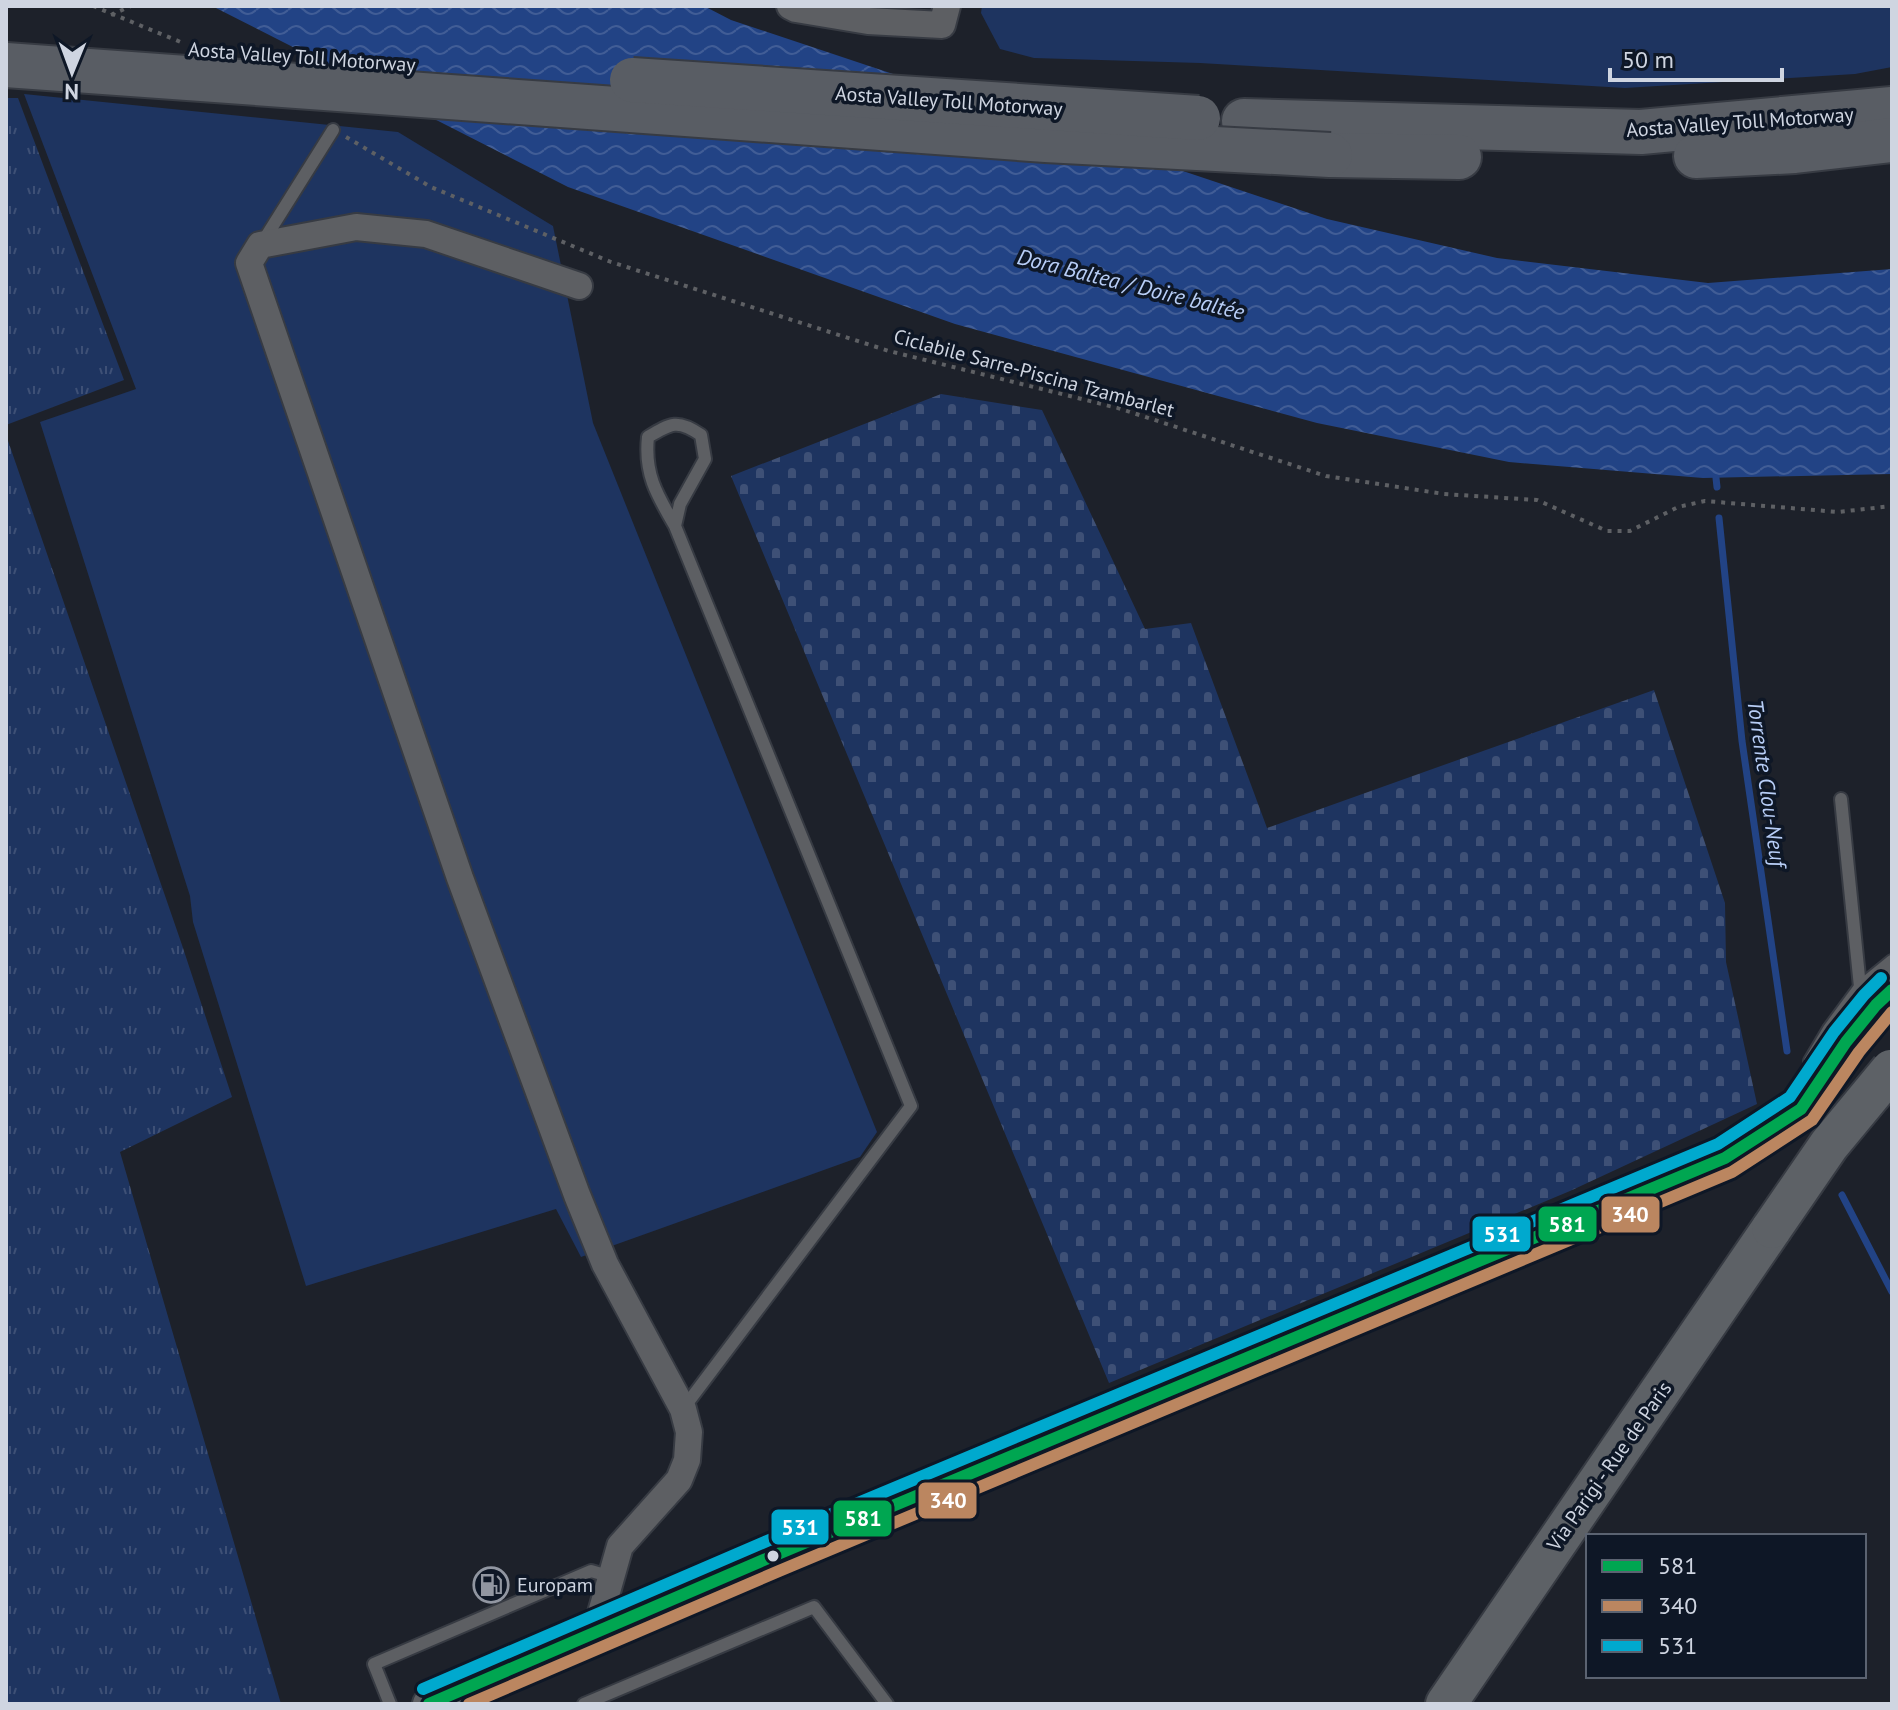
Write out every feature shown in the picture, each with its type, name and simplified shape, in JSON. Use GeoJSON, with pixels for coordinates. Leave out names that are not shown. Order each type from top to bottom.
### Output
{"type":"FeatureCollection","features":[{"type":"Feature","properties":{"kind":"highway","name":"Aosta Valley Toll Motorway"},"geometry":{"type":"LineString","coordinates":[[6,36],[1244,121],[1641,132],[1892,109]]}},
{"type":"Feature","properties":{"kind":"highway","name":"Aosta Valley Toll Motorway"},"geometry":{"type":"LineString","coordinates":[[6,65],[1030,139],[1330,155],[1637,160],[1795,151],[1892,140]]}},
{"type":"Feature","properties":{"kind":"main road"},"geometry":{"type":"LineString","coordinates":[[1725,1158],[1804,1113],[1846,1042],[1876,1005],[1876,988]]}},
{"type":"Feature","properties":{"kind":"main road"},"geometry":{"type":"LineString","coordinates":[[1804,1113],[1846,1115],[1892,1080]]}},
{"type":"Feature","properties":{"kind":"main road","name":"Via Parigi - Rue de Paris"},"geometry":{"type":"LineString","coordinates":[[1446,1704],[1829,1145],[1892,1080]]}},
{"type":"Feature","properties":{"kind":"street"},"geometry":{"type":"LineString","coordinates":[[790,6],[868,21],[942,25],[947,6]]}},
{"type":"Feature","properties":{"kind":"street"},"geometry":{"type":"LineString","coordinates":[[579,286],[426,234],[356,227],[260,245],[249,263],[465,893],[605,1264],[683,1409],[689,1432],[687,1460],[679,1480],[620,1546],[595,1634]]}},
{"type":"Feature","properties":{"kind":"street"},"geometry":{"type":"LineString","coordinates":[[429,1704],[788,1550],[1725,1158]]}},
{"type":"Feature","properties":{"kind":"lane"},"geometry":{"type":"LineString","coordinates":[[260,245],[333,130]]}},
{"type":"Feature","properties":{"kind":"lane"},"geometry":{"type":"LineString","coordinates":[[675,526],[680,504],[705,459],[701,435],[686,425],[669,424],[648,437],[646,460],[654,489],[675,526],[911,1106],[683,1409]]}},
{"type":"Feature","properties":{"kind":"lane"},"geometry":{"type":"LineString","coordinates":[[1841,799],[1876,988]]}},
{"type":"Feature","properties":{"kind":"lane"},"geometry":{"type":"LineString","coordinates":[[1876,988],[1892,961]]}},
{"type":"Feature","properties":{"kind":"lane"},"geometry":{"type":"LineString","coordinates":[[390,1704],[374,1664],[591,1571],[612,1577]]}},
{"type":"Feature","properties":{"kind":"lane"},"geometry":{"type":"LineString","coordinates":[[584,1704],[814,1607],[887,1704]]}},
{"type":"Feature","properties":{"kind":"path"},"geometry":{"type":"LineString","coordinates":[[93,6],[111,15],[131,6]]}},
{"type":"Feature","properties":{"kind":"path","name":"Ciclabile Sarre-Piscina Tzambarlet"},"geometry":{"type":"LineString","coordinates":[[333,130],[431,187],[611,262],[889,351],[1118,408],[1326,476],[1444,494],[1537,500],[1607,531],[1630,531],[1678,507],[1705,501],[1838,512],[1892,506]]}},
{"type":"Feature","properties":{"kind":"green space"},"geometry":{"type":"Polygon","coordinates":[[[982,6],[1892,6],[1892,67],[1855,74],[1625,88],[1200,63],[1034,58],[1000,49],[981,13],[982,6]]]}},
{"type":"Feature","properties":{"kind":"green space"},"geometry":{"type":"Polygon","coordinates":[[[24,94],[398,132],[553,226],[593,423],[877,1132],[860,1157],[581,1257],[556,1209],[306,1286],[193,922],[190,896],[40,422],[136,389],[24,94]]]}},
{"type":"Feature","properties":{"kind":"green space"},"geometry":{"type":"Polygon","coordinates":[[[6,98],[18,98],[124,380],[6,425],[6,98]]]}},
{"type":"Feature","properties":{"kind":"green space"},"geometry":{"type":"Polygon","coordinates":[[[941,394],[1042,410],[1145,629],[1191,623],[1267,828],[1654,690],[1725,903],[1726,962],[1757,1104],[1570,1191],[1109,1383],[731,476],[941,394]]]}},
{"type":"Feature","properties":{"kind":"green space"},"geometry":{"type":"Polygon","coordinates":[[[6,435],[232,1097],[120,1152],[281,1704],[6,1704],[6,435]]]}},
{"type":"Feature","properties":{"kind":"water","name":"Dora Baltea / Doire baltée"},"geometry":{"type":"Polygon","coordinates":[[[212,6],[704,6],[731,20],[1327,219],[1497,258],[1708,283],[1892,269],[1892,474],[1703,478],[1509,462],[1317,423],[955,324],[568,187],[212,6]]]}},
{"type":"Feature","properties":{"kind":"waterway","name":"Torrente Clou-Neuf"},"geometry":{"type":"LineString","coordinates":[[1716,478],[1717,487]]}},
{"type":"Feature","properties":{"kind":"waterway","name":"Torrente Clou-Neuf"},"geometry":{"type":"LineString","coordinates":[[1719,518],[1742,741],[1787,1051]]}},
{"type":"Feature","properties":{"kind":"waterway","name":"Torrente Clou-Neuf"},"geometry":{"type":"LineString","coordinates":[[1842,1195],[1892,1292]]}},
{"type":"Feature","properties":{"kind":"transit line","name":"531"},"geometry":{"type":"LineString","coordinates":[[423,1689],[767,1541],[1718,1144],[1790,1097],[1834,1032],[1881,978]]}},
{"type":"Feature","properties":{"kind":"transit line","name":"581"},"geometry":{"type":"LineString","coordinates":[[429,1704],[773,1556],[1725,1158],[1801,1109],[1846,1042],[1892,990]]}},
{"type":"Feature","properties":{"kind":"transit line","name":"340"},"geometry":{"type":"LineString","coordinates":[[469,1704],[1732,1172],[1812,1120],[1859,1052],[1892,1012]]}},
{"type":"Feature","properties":{"kind":"place","name":"Europam"},"geometry":{"type":"Point","coordinates":[491,1585]}}]}
